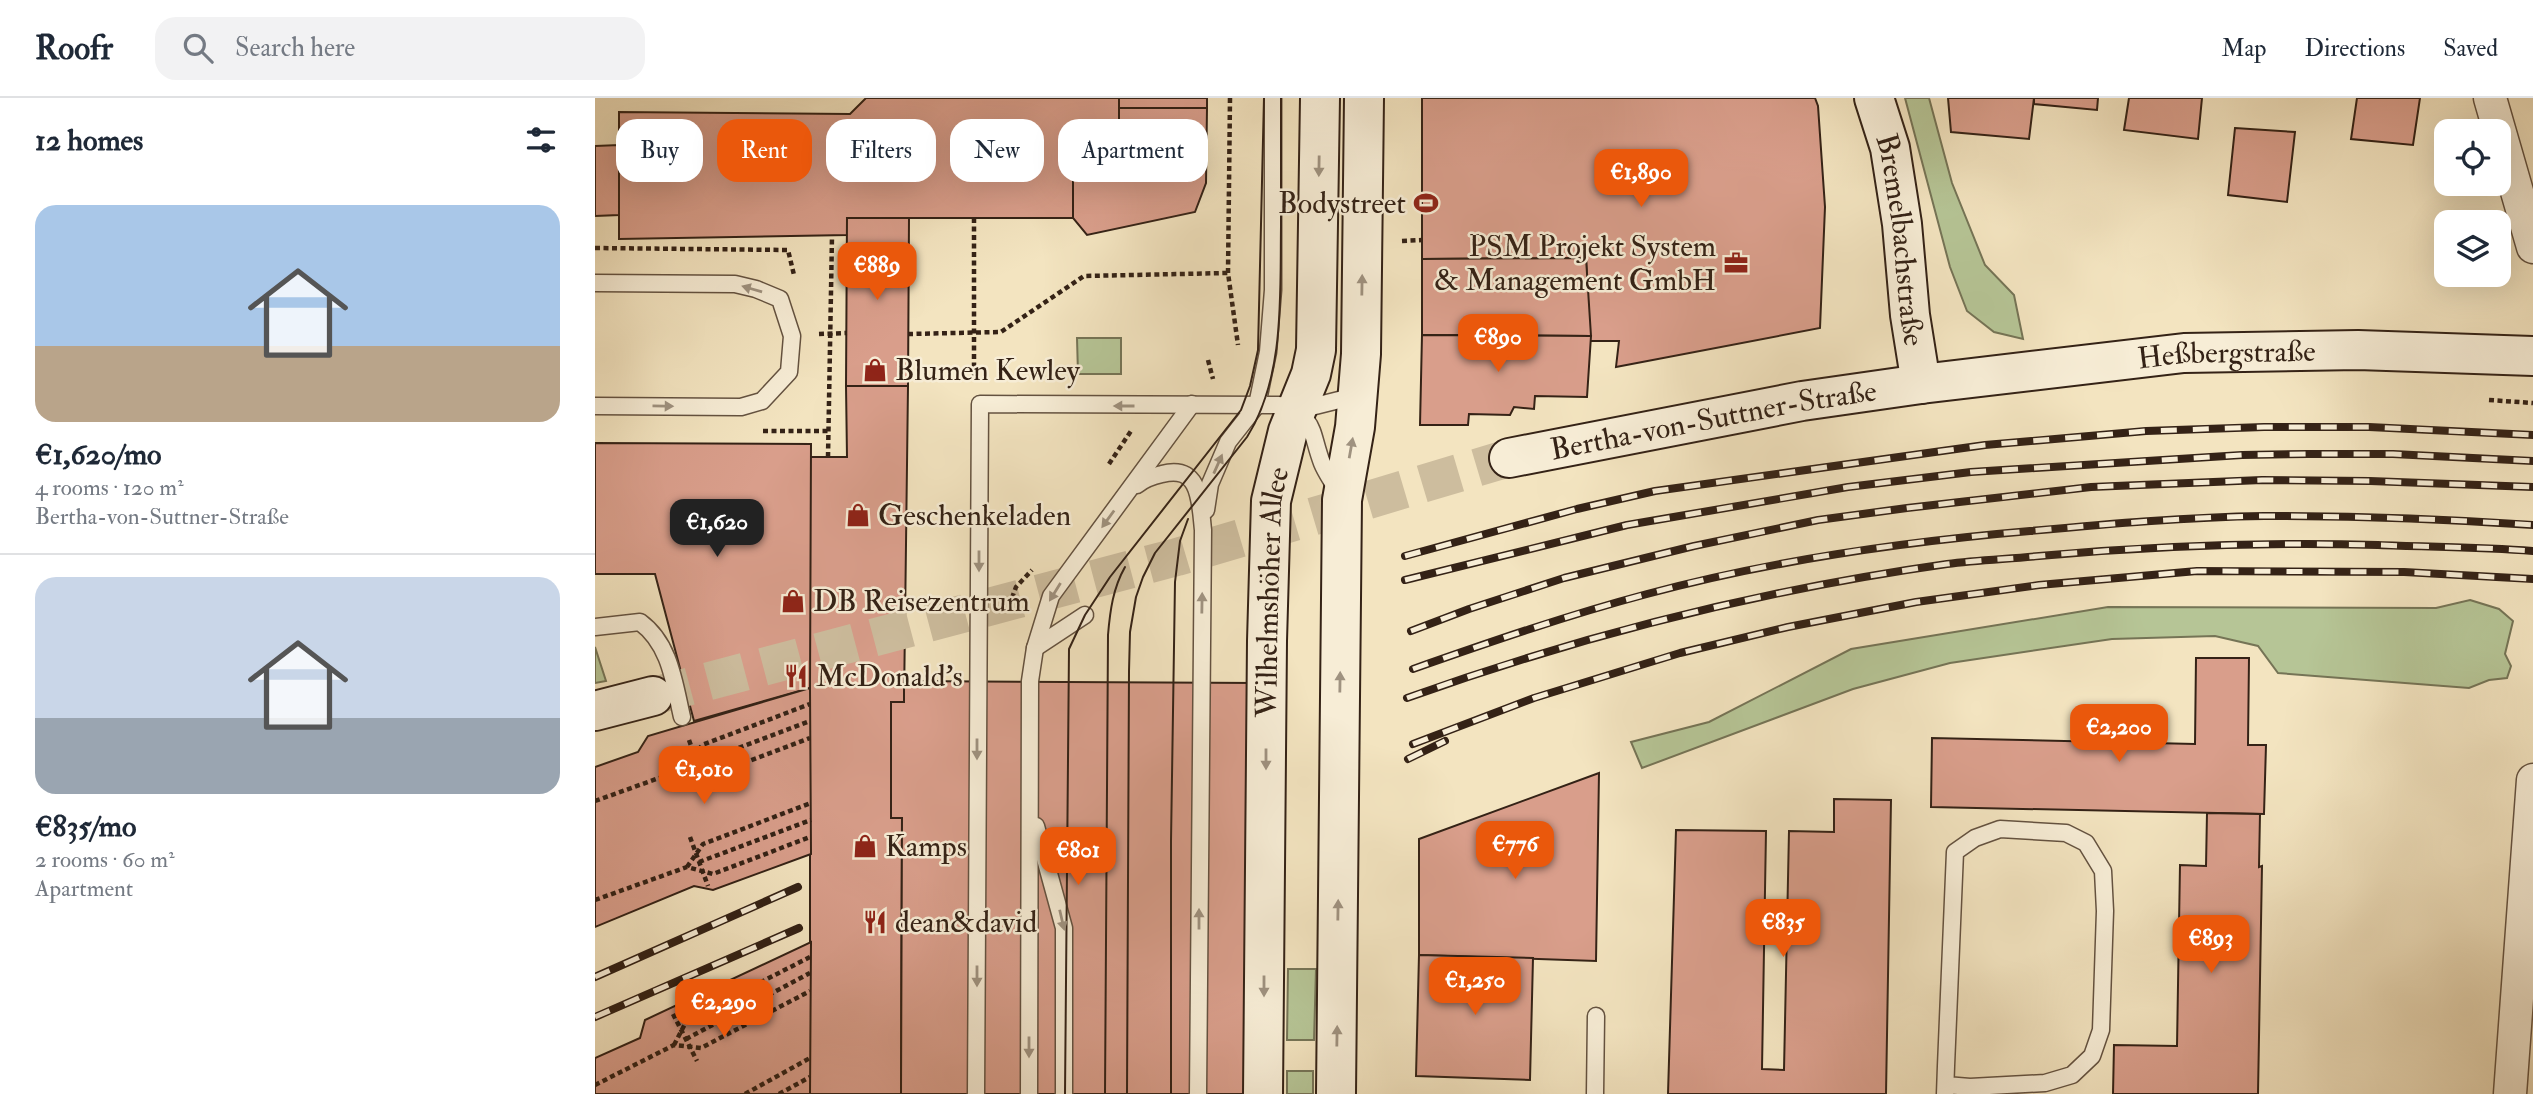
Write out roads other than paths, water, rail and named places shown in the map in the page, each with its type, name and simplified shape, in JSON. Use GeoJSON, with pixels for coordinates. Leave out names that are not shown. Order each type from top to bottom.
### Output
{"type":"FeatureCollection","features":[{"type":"Feature","properties":{"kind":"main road","name":"Wilhelmshöher Allee"},"geometry":{"type":"LineString","coordinates":[[1263,1094],[1271,501],[1288,431],[1311,374],[1316,349],[1320,98]]}},
{"type":"Feature","properties":{"kind":"main road"},"geometry":{"type":"LineString","coordinates":[[1336,1094],[1342,500],[1359,395],[1364,98]]}},
{"type":"Feature","properties":{"kind":"main road","name":"Bremelbachstraße"},"geometry":{"type":"LineString","coordinates":[[1874,98],[1891,148],[1920,384]]}},
{"type":"Feature","properties":{"kind":"main road","name":"Heßbergstraße"},"geometry":{"type":"LineString","coordinates":[[1920,384],[2184,353],[2358,350],[2533,356]]}},
{"type":"Feature","properties":{"kind":"main road","name":"Bertha-von-Suttner-Straße"},"geometry":{"type":"LineString","coordinates":[[1509,458],[1802,401],[1920,384]]}},
{"type":"Feature","properties":{"kind":"main road"},"geometry":{"type":"LineString","coordinates":[[595,711],[668,706]]}},
{"type":"Feature","properties":{"kind":"street"},"geometry":{"type":"LineString","coordinates":[[2490,98],[2533,247]]}},
{"type":"Feature","properties":{"kind":"street"},"geometry":{"type":"LineString","coordinates":[[2510,1094],[2533,780]]}},
{"type":"Feature","properties":{"kind":"lane"},"geometry":{"type":"LineString","coordinates":[[1198,1094],[1203,530],[1210,484],[1228,442],[1257,405],[1268,352],[1273,290],[1273,98]]}},
{"type":"Feature","properties":{"kind":"lane"},"geometry":{"type":"LineString","coordinates":[[595,283],[735,284],[756,289],[780,299],[792,336],[789,372],[762,401],[741,407],[595,406]]}},
{"type":"Feature","properties":{"kind":"lane"},"geometry":{"type":"LineString","coordinates":[[792,336],[809,335]]}},
{"type":"Feature","properties":{"kind":"lane"},"geometry":{"type":"LineString","coordinates":[[1297,411],[1359,395]]}},
{"type":"Feature","properties":{"kind":"lane"},"geometry":{"type":"LineString","coordinates":[[976,1094],[980,404],[1279,405],[1297,411],[1311,426],[1322,463],[1342,500]]}},
{"type":"Feature","properties":{"kind":"lane"},"geometry":{"type":"LineString","coordinates":[[1029,1094],[1030,681],[1035,648],[1051,596],[1192,404]]}},
{"type":"Feature","properties":{"kind":"lane"},"geometry":{"type":"LineString","coordinates":[[1127,494],[1154,475],[1172,471],[1185,473],[1197,488],[1203,530]]}},
{"type":"Feature","properties":{"kind":"lane"},"geometry":{"type":"LineString","coordinates":[[1035,648],[1084,615]]}},
{"type":"Feature","properties":{"kind":"lane"},"geometry":{"type":"LineString","coordinates":[[595,627],[640,622],[653,631],[666,653],[668,706]]}},
{"type":"Feature","properties":{"kind":"lane"},"geometry":{"type":"LineString","coordinates":[[1030,807],[1064,928],[1064,1094]]}},
{"type":"Feature","properties":{"kind":"lane"},"geometry":{"type":"LineString","coordinates":[[2000,829],[2066,833],[2086,843],[2103,871],[2105,911],[2101,1030],[2092,1056],[2072,1075],[2045,1083],[1945,1089],[1955,852],[1975,838],[2000,829]]}},
{"type":"Feature","properties":{"kind":"lane"},"geometry":{"type":"LineString","coordinates":[[1595,1016],[1595,1094]]}},
{"type":"Feature","properties":{"kind":"tunnel"},"geometry":{"type":"LineString","coordinates":[[653,696],[1177,557],[1509,458]]}},
{"type":"Feature","properties":{"kind":"tram line"},"geometry":{"type":"LineString","coordinates":[[1065,1094],[1069,649],[1085,615],[1110,577],[1241,410],[1250,386],[1258,350],[1264,98]]}},
{"type":"Feature","properties":{"kind":"tram line"},"geometry":{"type":"LineString","coordinates":[[1127,1094],[1130,632],[1136,597],[1155,553],[1247,437],[1268,389],[1280,308],[1281,98]]}},
{"type":"Feature","properties":{"kind":"tram line"},"geometry":{"type":"LineString","coordinates":[[1171,1094],[1175,582],[1180,541],[1188,519]]}},
{"type":"Feature","properties":{"kind":"tram line"},"geometry":{"type":"LineString","coordinates":[[1105,1094],[1108,635],[1113,600],[1125,567]]}},
{"type":"Feature","properties":{"kind":"railway"},"geometry":{"type":"LineString","coordinates":[[1405,556],[1577,509],[1655,491],[1985,445],[2146,431],[2264,427],[2369,427],[2533,435]]}},
{"type":"Feature","properties":{"kind":"railway"},"geometry":{"type":"LineString","coordinates":[[1405,580],[1627,525],[1848,487],[1971,472],[2242,455],[2393,454],[2533,461]]}},
{"type":"Feature","properties":{"kind":"railway"},"geometry":{"type":"LineString","coordinates":[[1411,631],[1564,578],[1694,546],[1818,520],[1907,508],[2091,487],[2262,480],[2533,487]]}},
{"type":"Feature","properties":{"kind":"railway"},"geometry":{"type":"LineString","coordinates":[[1413,669],[1647,594],[1742,571],[1885,547],[1982,535],[2176,519],[2365,517],[2533,525]]}},
{"type":"Feature","properties":{"kind":"railway"},"geometry":{"type":"LineString","coordinates":[[1407,698],[1540,654],[1674,617],[1809,587],[1947,564],[2124,550],[2250,545],[2335,544],[2533,551]]}},
{"type":"Feature","properties":{"kind":"railway"},"geometry":{"type":"LineString","coordinates":[[1413,744],[1534,698],[1680,653],[1788,627],[1916,602],[2039,585],[2197,571],[2404,572],[2533,579]]}},
{"type":"Feature","properties":{"kind":"railway"},"geometry":{"type":"LineString","coordinates":[[1408,759],[1445,741]]}},
{"type":"Feature","properties":{"kind":"railway"},"geometry":{"type":"LineString","coordinates":[[595,977],[798,887]]}},
{"type":"Feature","properties":{"kind":"railway"},"geometry":{"type":"LineString","coordinates":[[595,1017],[799,928]]}},
{"type":"Feature","properties":{"kind":"place","name":"Bodystreet"},"geometry":{"type":"Point","coordinates":[1426,203]}},
{"type":"Feature","properties":{"kind":"place","name":"PSM Projekt System & Management GmbH"},"geometry":{"type":"Point","coordinates":[1736,263]}},
{"type":"Feature","properties":{"kind":"place","name":"Blumen Kewley"},"geometry":{"type":"Point","coordinates":[875,370]}},
{"type":"Feature","properties":{"kind":"place","name":"Geschenkeladen"},"geometry":{"type":"Point","coordinates":[858,515]}},
{"type":"Feature","properties":{"kind":"place","name":"DB Reisezentrum"},"geometry":{"type":"Point","coordinates":[793,601]}},
{"type":"Feature","properties":{"kind":"place","name":"McDonald's"},"geometry":{"type":"Point","coordinates":[796,676]}},
{"type":"Feature","properties":{"kind":"place","name":"Kamps"},"geometry":{"type":"Point","coordinates":[865,846]}},
{"type":"Feature","properties":{"kind":"place","name":"dean&david"},"geometry":{"type":"Point","coordinates":[875,922]}}]}
